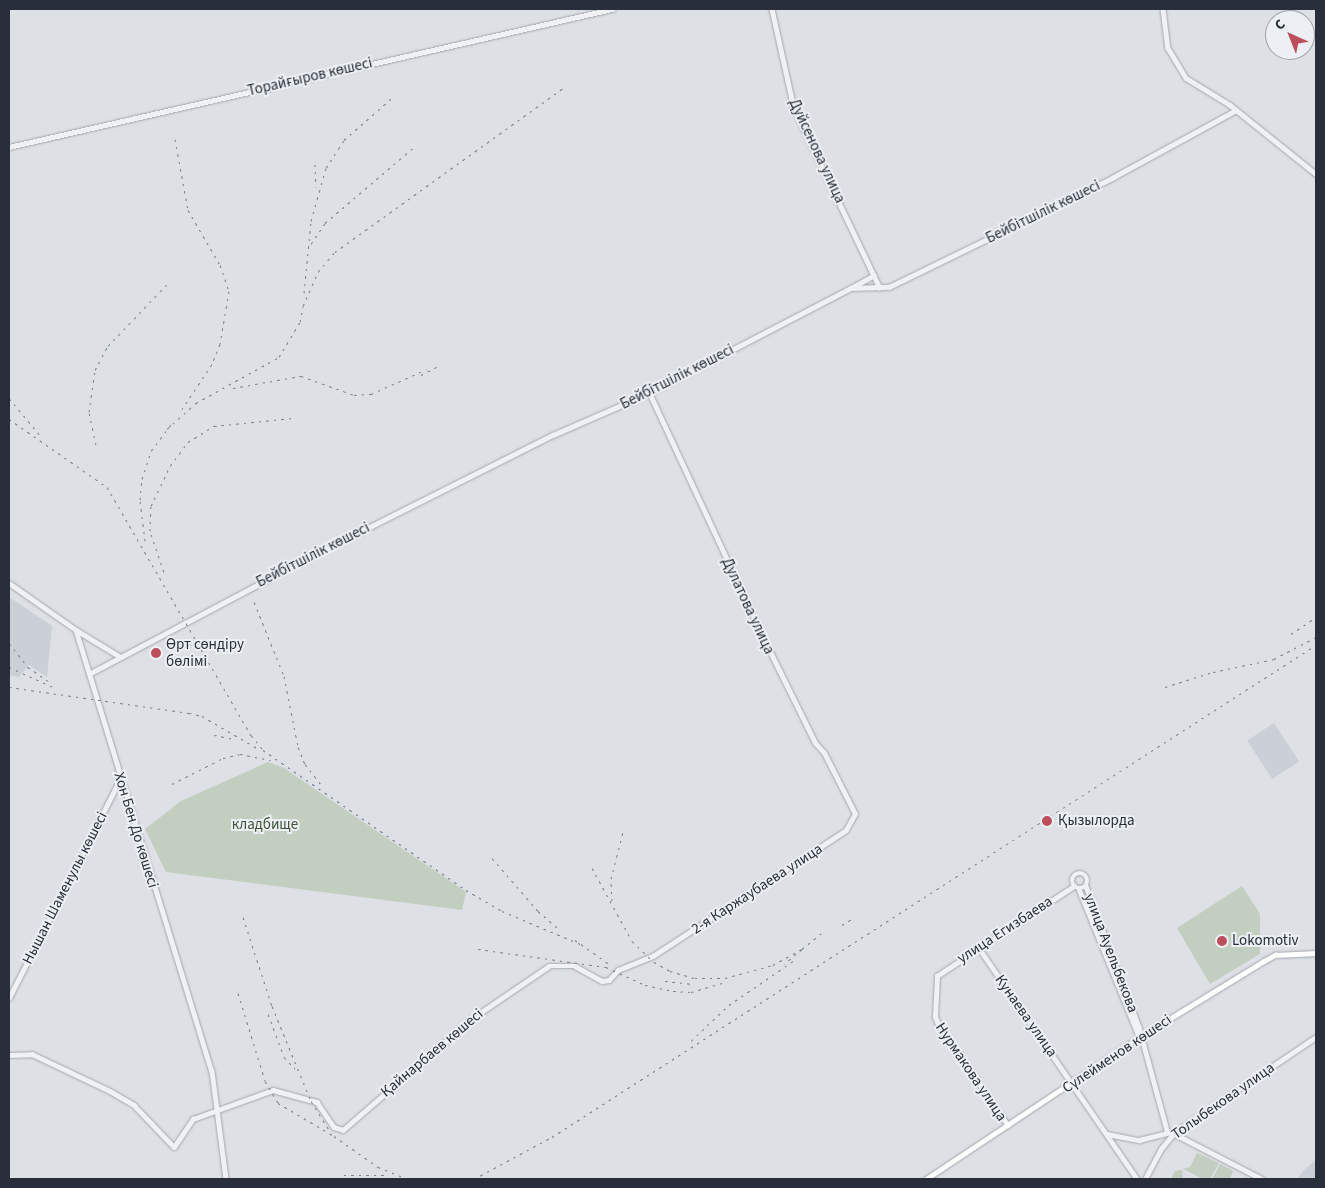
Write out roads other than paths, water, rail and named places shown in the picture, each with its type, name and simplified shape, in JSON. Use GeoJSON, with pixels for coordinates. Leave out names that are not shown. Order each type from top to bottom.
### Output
{"type":"FeatureCollection","features":[{"type":"Feature","properties":{"kind":"main road","name":"Сүлейменов көшесі"},"geometry":{"type":"LineString","coordinates":[[926,1179],[1073,1084],[1140,1037],[1264,961],[1275,955],[1316,953]]}},
{"type":"Feature","properties":{"kind":"street","name":"Торайғыров көшесі"},"geometry":{"type":"LineString","coordinates":[[9,147],[612,9]]}},
{"type":"Feature","properties":{"kind":"street","name":"Дуйсенова улица"},"geometry":{"type":"LineString","coordinates":[[772,9],[794,108],[880,288]]}},
{"type":"Feature","properties":{"kind":"street"},"geometry":{"type":"LineString","coordinates":[[1163,9],[1168,48],[1186,78],[1236,110],[1316,174]]}},
{"type":"Feature","properties":{"kind":"street","name":"Бейбітшілік көшесі"},"geometry":{"type":"LineString","coordinates":[[89,674],[119,656],[553,435],[649,393],[851,288],[889,287],[1104,182],[1236,110]]}},
{"type":"Feature","properties":{"kind":"street"},"geometry":{"type":"LineString","coordinates":[[851,288],[874,275]]}},
{"type":"Feature","properties":{"kind":"street","name":"Дулатова улица"},"geometry":{"type":"LineString","coordinates":[[649,393],[814,743],[824,753],[854,814]]}},
{"type":"Feature","properties":{"kind":"street"},"geometry":{"type":"LineString","coordinates":[[9,583],[76,630],[119,656]]}},
{"type":"Feature","properties":{"kind":"street","name":"Хон Бен До көшесі"},"geometry":{"type":"LineString","coordinates":[[76,630],[120,778],[212,1071],[219,1109],[226,1179]]}},
{"type":"Feature","properties":{"kind":"street","name":"Нышан Шаменулы көшесі"},"geometry":{"type":"LineString","coordinates":[[9,998],[120,778]]}},
{"type":"Feature","properties":{"kind":"street","name":"2-я Каржаубаева улица"},"geometry":{"type":"LineString","coordinates":[[653,956],[827,845],[846,830],[854,814]]}},
{"type":"Feature","properties":{"kind":"street"},"geometry":{"type":"LineString","coordinates":[[1081,873],[1087,878],[1086,886],[1079,889],[1074,886],[1073,877],[1081,873]]}},
{"type":"Feature","properties":{"kind":"street","name":"улица Егизбаева"},"geometry":{"type":"LineString","coordinates":[[934,1017],[937,976],[1074,886]]}},
{"type":"Feature","properties":{"kind":"street","name":"улица Ауельбекова"},"geometry":{"type":"LineString","coordinates":[[1086,886],[1104,944]]}},
{"type":"Feature","properties":{"kind":"street","name":"улица Ауельбекова"},"geometry":{"type":"LineString","coordinates":[[1079,889],[1104,944],[1140,1037],[1164,1122],[1171,1133]]}},
{"type":"Feature","properties":{"kind":"street","name":"Кунаева улица"},"geometry":{"type":"LineString","coordinates":[[979,948],[1137,1179]]}},
{"type":"Feature","properties":{"kind":"street","name":"Қайнарбаев көшесі"},"geometry":{"type":"LineString","coordinates":[[219,1109],[279,1090],[316,1102],[334,1127],[344,1130],[471,1019],[549,966],[575,966],[602,981],[609,980],[618,970],[653,956]]}},
{"type":"Feature","properties":{"kind":"street","name":"Нурмакова улица"},"geometry":{"type":"LineString","coordinates":[[934,1017],[1008,1126]]}},
{"type":"Feature","properties":{"kind":"street","name":"Толыбекова улица"},"geometry":{"type":"LineString","coordinates":[[1145,1179],[1171,1133],[1316,1037]]}},
{"type":"Feature","properties":{"kind":"street"},"geometry":{"type":"LineString","coordinates":[[9,1054],[32,1054],[110,1091],[134,1105],[174,1147],[193,1119],[219,1109]]}},
{"type":"Feature","properties":{"kind":"street"},"geometry":{"type":"LineString","coordinates":[[1106,1134],[1139,1140],[1171,1133],[1262,1179]]}},
{"type":"Feature","properties":{"kind":"railway"},"geometry":{"type":"LineString","coordinates":[[167,429],[196,403],[279,357],[300,322],[303,306],[318,272],[335,252],[563,88]]}},
{"type":"Feature","properties":{"kind":"railway"},"geometry":{"type":"LineString","coordinates":[[304,293],[311,221],[326,168],[344,140],[394,96]]}},
{"type":"Feature","properties":{"kind":"railway"},"geometry":{"type":"LineString","coordinates":[[175,139],[188,210],[220,265],[229,291],[220,344],[212,364],[182,409]]}},
{"type":"Feature","properties":{"kind":"railway"},"geometry":{"type":"LineString","coordinates":[[311,244],[325,223],[414,147]]}},
{"type":"Feature","properties":{"kind":"railway"},"geometry":{"type":"LineString","coordinates":[[315,164],[316,187]]}},
{"type":"Feature","properties":{"kind":"railway"},"geometry":{"type":"LineString","coordinates":[[96,445],[89,412],[95,370],[108,346],[167,284]]}},
{"type":"Feature","properties":{"kind":"railway"},"geometry":{"type":"LineString","coordinates":[[421,375],[439,366]]}},
{"type":"Feature","properties":{"kind":"railway"},"geometry":{"type":"LineString","coordinates":[[233,388],[301,376],[354,395],[371,394],[427,369]]}},
{"type":"Feature","properties":{"kind":"railway"},"geometry":{"type":"LineString","coordinates":[[9,398],[39,434]]}},
{"type":"Feature","properties":{"kind":"railway"},"geometry":{"type":"LineString","coordinates":[[164,572],[150,531],[151,506],[170,466],[188,442],[214,426],[293,418]]}},
{"type":"Feature","properties":{"kind":"railway"},"geometry":{"type":"LineString","coordinates":[[9,419],[107,487],[251,735],[263,750],[466,890],[502,911],[580,944]]}},
{"type":"Feature","properties":{"kind":"railway"},"geometry":{"type":"LineString","coordinates":[[145,541],[140,500],[142,479],[151,451],[172,423]]}},
{"type":"Feature","properties":{"kind":"railway"},"geometry":{"type":"LineString","coordinates":[[254,602],[284,676],[298,747],[305,764],[323,787]]}},
{"type":"Feature","properties":{"kind":"railway"},"geometry":{"type":"LineString","coordinates":[[1291,634],[1316,617]]}},
{"type":"Feature","properties":{"kind":"railway"},"geometry":{"type":"LineString","coordinates":[[1165,687],[1213,672],[1274,659],[1316,637]]}},
{"type":"Feature","properties":{"kind":"railway"},"geometry":{"type":"LineString","coordinates":[[9,643],[28,667],[48,681]]}},
{"type":"Feature","properties":{"kind":"railway"},"geometry":{"type":"LineString","coordinates":[[474,1179],[552,1137],[1316,645]]}},
{"type":"Feature","properties":{"kind":"railway"},"geometry":{"type":"LineString","coordinates":[[9,667],[55,688]]}},
{"type":"Feature","properties":{"kind":"railway"},"geometry":{"type":"LineString","coordinates":[[9,687],[202,716],[257,748]]}},
{"type":"Feature","properties":{"kind":"railway"},"geometry":{"type":"LineString","coordinates":[[214,735],[235,739]]}},
{"type":"Feature","properties":{"kind":"railway"},"geometry":{"type":"LineString","coordinates":[[172,784],[223,758],[240,754],[270,760]]}},
{"type":"Feature","properties":{"kind":"railway"},"geometry":{"type":"LineString","coordinates":[[612,901],[611,879],[623,832]]}},
{"type":"Feature","properties":{"kind":"railway"},"geometry":{"type":"LineString","coordinates":[[492,858],[538,911],[559,929]]}},
{"type":"Feature","properties":{"kind":"railway"},"geometry":{"type":"LineString","coordinates":[[592,868],[632,941],[654,962],[670,971],[695,978],[725,978],[773,965],[802,949],[784,964]]}},
{"type":"Feature","properties":{"kind":"railway"},"geometry":{"type":"LineString","coordinates":[[243,917],[272,1006],[311,1101],[329,1130]]}},
{"type":"Feature","properties":{"kind":"railway"},"geometry":{"type":"LineString","coordinates":[[842,925],[855,917]]}},
{"type":"Feature","properties":{"kind":"railway"},"geometry":{"type":"LineString","coordinates":[[802,949],[822,933]]}},
{"type":"Feature","properties":{"kind":"railway"},"geometry":{"type":"LineString","coordinates":[[575,940],[612,966]]}},
{"type":"Feature","properties":{"kind":"railway"},"geometry":{"type":"LineString","coordinates":[[478,949],[606,967],[645,985],[673,991],[691,992],[725,982]]}},
{"type":"Feature","properties":{"kind":"railway"},"geometry":{"type":"LineString","coordinates":[[691,1041],[729,1005],[793,961]]}},
{"type":"Feature","properties":{"kind":"railway"},"geometry":{"type":"LineString","coordinates":[[665,981],[693,984]]}},
{"type":"Feature","properties":{"kind":"railway"},"geometry":{"type":"LineString","coordinates":[[238,993],[265,1081],[278,1103],[334,1136],[378,1167],[408,1179]]}},
{"type":"Feature","properties":{"kind":"railway"},"geometry":{"type":"LineString","coordinates":[[268,1014],[284,1057],[295,1069]]}},
{"type":"Feature","properties":{"kind":"railway"},"geometry":{"type":"LineString","coordinates":[[344,1175],[386,1175]]}},
{"type":"Feature","properties":{"kind":"place","name":"Өрт сөндіру бөлімі"},"geometry":{"type":"Point","coordinates":[156,653]}},
{"type":"Feature","properties":{"kind":"place","name":"Қызылорда"},"geometry":{"type":"Point","coordinates":[1047,821]}},
{"type":"Feature","properties":{"kind":"place","name":"Lokomotiv"},"geometry":{"type":"Point","coordinates":[1222,941]}},
{"type":"Feature","properties":{"kind":"park label","name":"кладбище"},"geometry":{"type":"Point","coordinates":[265,825]}}]}
